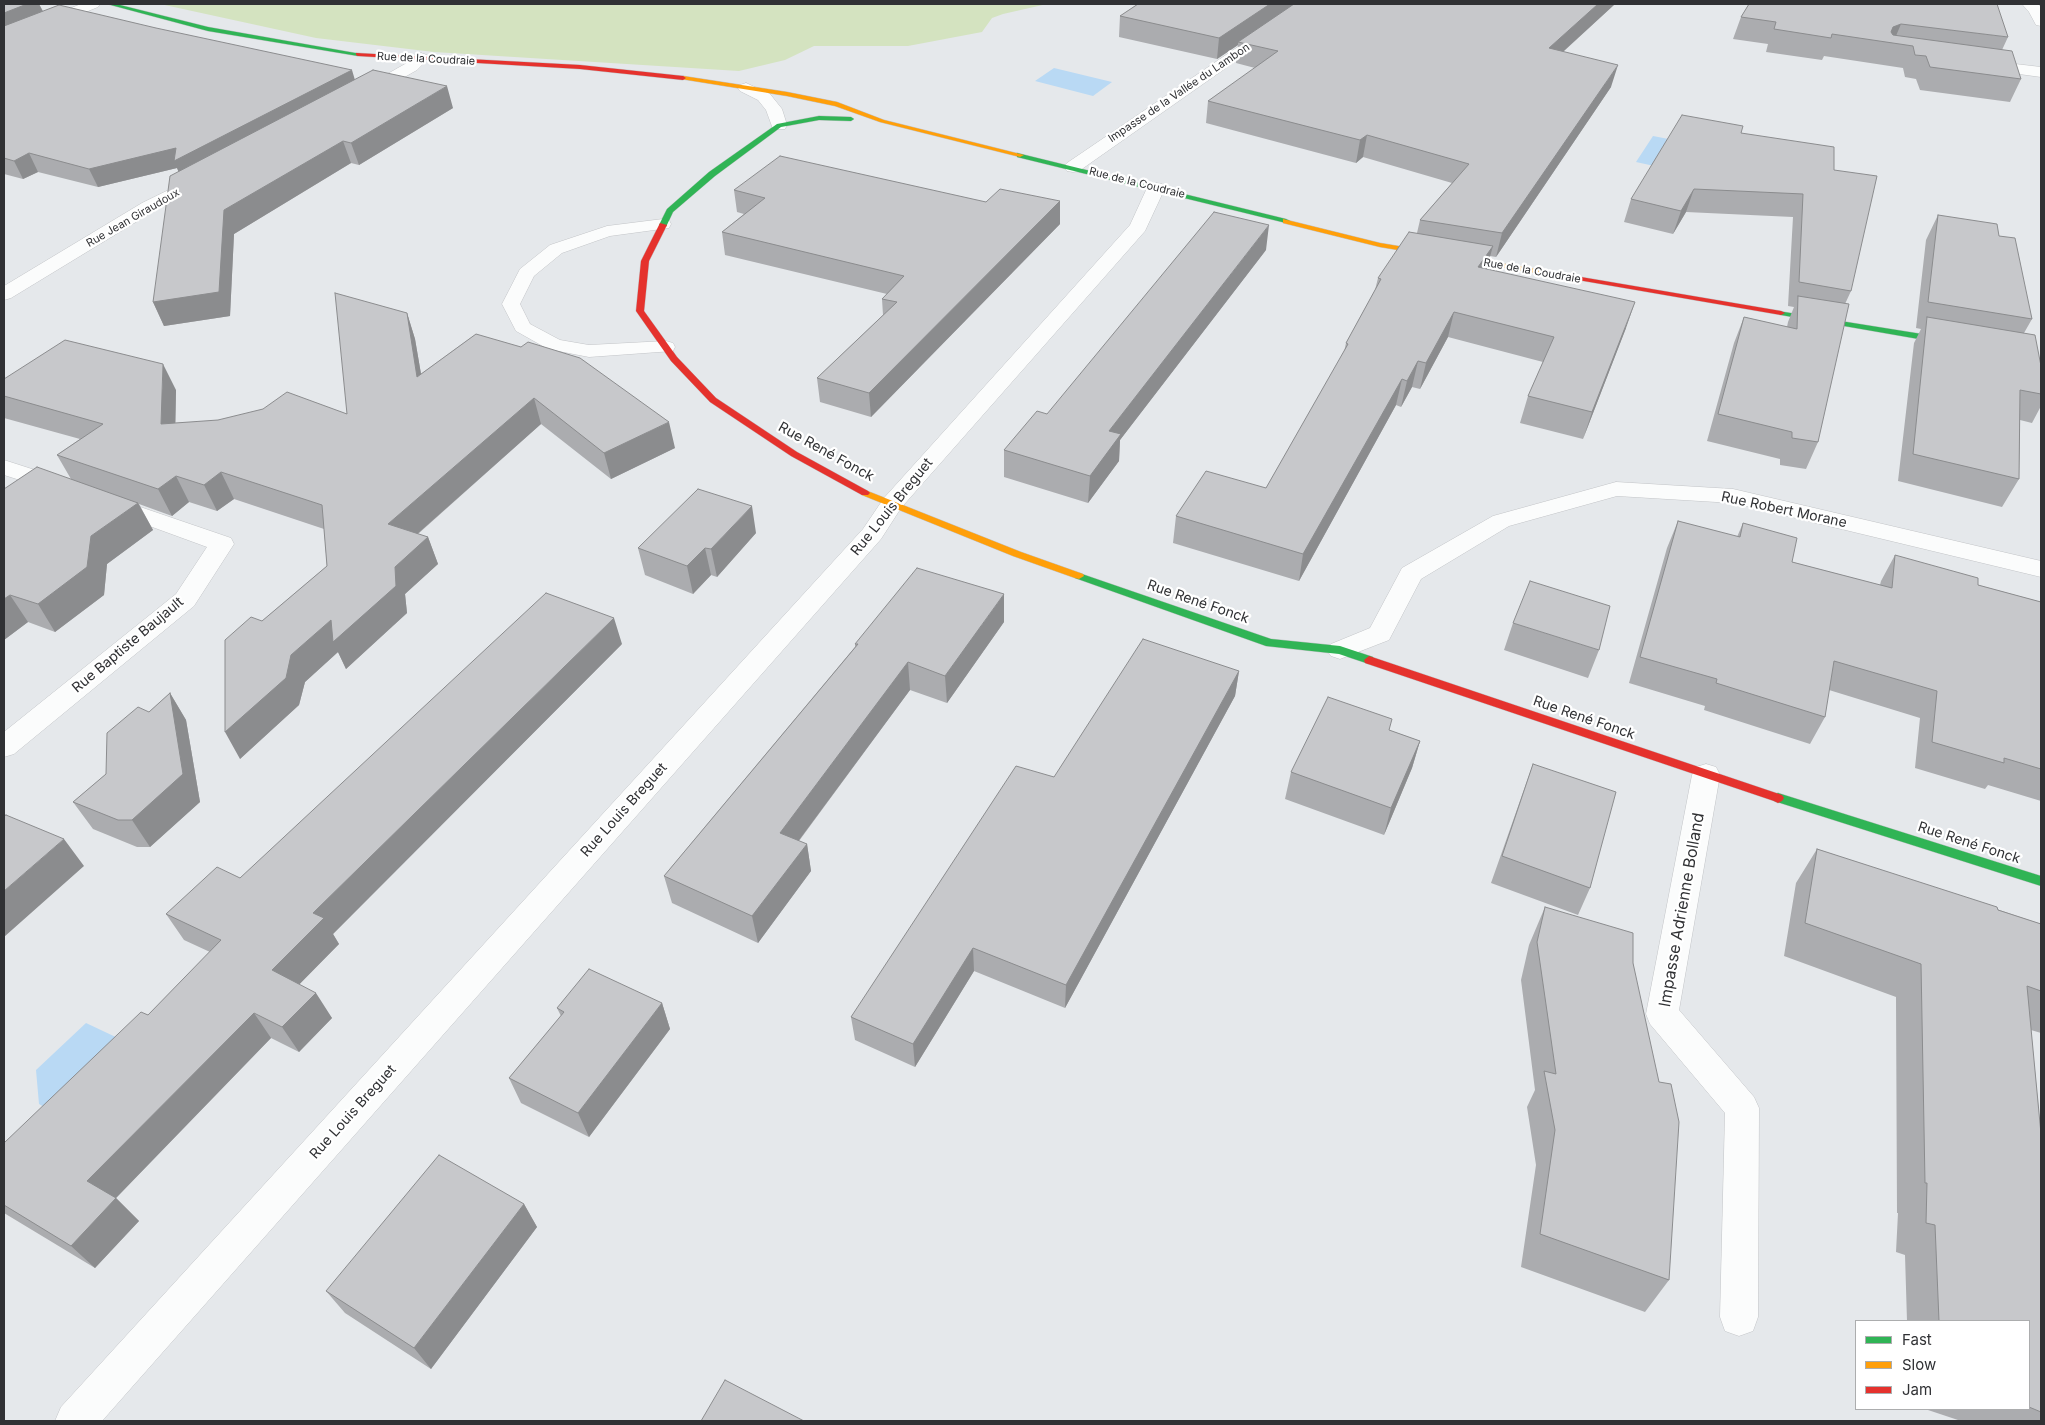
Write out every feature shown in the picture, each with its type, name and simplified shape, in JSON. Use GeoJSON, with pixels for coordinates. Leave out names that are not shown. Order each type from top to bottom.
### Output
{"type":"FeatureCollection","features":[{"type":"Feature","properties":{"kind":"street"},"geometry":{"type":"LineString","coordinates":[[4,40],[92,4]]}},
{"type":"Feature","properties":{"kind":"street","name":"Rue de la Coudraie"},"geometry":{"type":"LineString","coordinates":[[110,4],[208,29],[370,56],[580,66],[676,77],[787,94],[837,104],[882,121],[1073,167],[1380,245],[1964,344]]}},
{"type":"Feature","properties":{"kind":"street","name":"Impasse de la Vallée du Lambon"},"geometry":{"type":"LineString","coordinates":[[1073,167],[1310,4]]}},
{"type":"Feature","properties":{"kind":"street"},"geometry":{"type":"LineString","coordinates":[[2028,4],[2036,10],[2041,22]]}},
{"type":"Feature","properties":{"kind":"street"},"geometry":{"type":"LineString","coordinates":[[351,100],[411,67],[421,58]]}},
{"type":"Feature","properties":{"kind":"street"},"geometry":{"type":"LineString","coordinates":[[1966,63],[2041,72]]}},
{"type":"Feature","properties":{"kind":"street","name":"Rue de la Coudraie"},"geometry":{"type":"LineString","coordinates":[[746,88],[764,97],[774,109],[779,124],[819,118],[882,121]]}},
{"type":"Feature","properties":{"kind":"street","name":"Rue René Fonck"},"geometry":{"type":"LineString","coordinates":[[779,124],[712,174],[670,211],[645,261],[640,311],[674,359],[713,400],[794,454],[866,493],[1017,554],[1270,644],[1340,650],[1706,775],[2041,881]]}},
{"type":"Feature","properties":{"kind":"street","name":"Rue Jean Giraudoux"},"geometry":{"type":"LineString","coordinates":[[4,294],[148,207],[217,171]]}},
{"type":"Feature","properties":{"kind":"street","name":"Rue Louis Breguet"},"geometry":{"type":"LineString","coordinates":[[75,1421],[865,541],[892,503],[1138,227],[1156,188]]}},
{"type":"Feature","properties":{"kind":"street","name":"Rue Baptiste Baujault"},"geometry":{"type":"LineString","coordinates":[[4,467],[222,544],[185,600],[4,747]]}},
{"type":"Feature","properties":{"kind":"street","name":"Rue Robert Morane"},"geometry":{"type":"LineString","coordinates":[[1340,650],[1380,634],[1411,574],[1484,530],[1501,521],[1616,489],[1733,496],[2041,570]]}},
{"type":"Feature","properties":{"kind":"street","name":"Impasse Adrienne Bolland"},"geometry":{"type":"LineString","coordinates":[[1706,775],[1662,1014],[1742,1108],[1740,1317]]}},
{"type":"Feature","properties":{"kind":"lane"},"geometry":{"type":"LineString","coordinates":[[663,224],[607,231],[556,249],[526,273],[512,304],[523,327],[555,345],[589,351],[666,347]]}},
{"type":"Feature","properties":{"kind":"green space"},"geometry":{"type":"Polygon","coordinates":[[[160,4],[1047,4],[992,18],[982,32],[908,46],[814,46],[785,60],[739,71],[434,52],[316,38],[160,4]]]}},
{"type":"Feature","properties":{"kind":"water"},"geometry":{"type":"Polygon","coordinates":[[[1054,68],[1112,82],[1093,96],[1035,81],[1054,68]]]}},
{"type":"Feature","properties":{"kind":"water"},"geometry":{"type":"Polygon","coordinates":[[[1653,136],[1684,142],[1668,169],[1636,162],[1653,136]]]}},
{"type":"Feature","properties":{"kind":"water"},"geometry":{"type":"Polygon","coordinates":[[[86,1023],[139,1048],[63,1118],[39,1104],[36,1070],[86,1023]]]}},
{"type":"Feature","properties":{"kind":"building"},"geometry":{"type":"Polygon","coordinates":[[[4,4],[27,4],[4,13],[4,4]]]}},
{"type":"Feature","properties":{"kind":"building"},"geometry":{"type":"Polygon","coordinates":[[[1138,4],[1270,4],[1219,38],[1120,16],[1138,4]]]}},
{"type":"Feature","properties":{"kind":"building"},"geometry":{"type":"Polygon","coordinates":[[[1294,4],[1598,4],[1549,48],[1618,65],[1502,233],[1420,220],[1469,164],[1367,135],[1360,140],[1208,101],[1278,51],[1238,42],[1294,4]]]}},
{"type":"Feature","properties":{"kind":"building"},"geometry":{"type":"Polygon","coordinates":[[[1749,4],[1997,4],[2008,37],[1901,24],[1893,27],[1891,32],[1893,35],[2012,51],[2021,79],[1930,67],[1926,56],[1915,55],[1913,46],[1832,34],[1831,38],[1774,29],[1776,22],[1741,17],[1749,4]]]}},
{"type":"Feature","properties":{"kind":"building"},"geometry":{"type":"Polygon","coordinates":[[[59,5],[352,70],[174,161],[176,148],[89,169],[29,153],[14,161],[4,158],[4,26],[59,5]]]}},
{"type":"Feature","properties":{"kind":"building"},"geometry":{"type":"Polygon","coordinates":[[[373,70],[447,86],[351,143],[343,141],[224,210],[219,292],[153,302],[170,176],[373,70]]]}},
{"type":"Feature","properties":{"kind":"building"},"geometry":{"type":"Polygon","coordinates":[[[1682,115],[1743,126],[1741,133],[1834,147],[1834,170],[1877,176],[1851,291],[1799,282],[1803,194],[1694,189],[1681,211],[1631,199],[1682,115]]]}},
{"type":"Feature","properties":{"kind":"building"},"geometry":{"type":"Polygon","coordinates":[[[780,156],[986,202],[1000,189],[1060,201],[869,393],[817,378],[897,302],[882,299],[904,276],[722,232],[765,198],[734,190],[780,156]]]}},
{"type":"Feature","properties":{"kind":"building"},"geometry":{"type":"Polygon","coordinates":[[[1214,212],[1269,225],[1109,431],[1121,434],[1090,476],[1004,450],[1037,411],[1047,414],[1214,212]]]}},
{"type":"Feature","properties":{"kind":"building"},"geometry":{"type":"Polygon","coordinates":[[[1938,215],[1997,224],[1999,236],[2015,238],[2032,319],[1928,302],[1938,215]]]}},
{"type":"Feature","properties":{"kind":"building"},"geometry":{"type":"Polygon","coordinates":[[[1409,232],[1493,246],[1478,267],[1635,302],[1592,412],[1528,396],[1554,337],[1454,312],[1426,363],[1418,361],[1407,381],[1402,379],[1303,554],[1176,516],[1206,471],[1266,488],[1348,344],[1346,343],[1381,279],[1378,278],[1409,232]]]}},
{"type":"Feature","properties":{"kind":"building"},"geometry":{"type":"Polygon","coordinates":[[[335,293],[407,313],[417,377],[476,334],[521,347],[528,342],[580,358],[669,422],[604,453],[534,398],[388,524],[428,537],[395,567],[396,586],[333,642],[331,620],[291,655],[286,678],[225,732],[225,640],[251,617],[262,621],[327,566],[322,505],[221,472],[204,485],[176,476],[158,489],[57,455],[103,424],[4,396],[4,379],[65,340],[163,364],[161,424],[218,420],[263,409],[287,392],[347,414],[335,293]]]}},
{"type":"Feature","properties":{"kind":"building"},"geometry":{"type":"Polygon","coordinates":[[[1798,296],[1849,304],[1818,442],[1792,438],[1792,432],[1718,414],[1744,317],[1797,329],[1798,296]]]}},
{"type":"Feature","properties":{"kind":"building"},"geometry":{"type":"Polygon","coordinates":[[[1927,317],[2035,335],[2041,366],[2041,394],[2020,390],[2019,479],[1913,454],[1927,317]]]}},
{"type":"Feature","properties":{"kind":"building"},"geometry":{"type":"Polygon","coordinates":[[[37,467],[138,503],[91,536],[87,567],[38,604],[10,595],[4,599],[4,489],[37,467]]]}},
{"type":"Feature","properties":{"kind":"building"},"geometry":{"type":"Polygon","coordinates":[[[698,489],[752,506],[711,549],[705,548],[687,566],[638,548],[698,489]]]}},
{"type":"Feature","properties":{"kind":"building"},"geometry":{"type":"Polygon","coordinates":[[[1678,521],[1740,537],[1743,523],[1797,538],[1792,562],[1892,588],[1895,555],[1978,578],[1978,585],[2041,602],[2041,769],[2004,758],[2004,763],[1932,742],[1937,691],[1834,661],[1825,717],[1716,683],[1717,679],[1640,657],[1678,521]]]}},
{"type":"Feature","properties":{"kind":"building"},"geometry":{"type":"Polygon","coordinates":[[[917,568],[1004,594],[945,676],[908,662],[780,833],[807,844],[752,916],[664,876],[858,644],[855,644],[917,568]]]}},
{"type":"Feature","properties":{"kind":"building"},"geometry":{"type":"Polygon","coordinates":[[[1530,581],[1610,606],[1599,650],[1513,623],[1530,581]]]}},
{"type":"Feature","properties":{"kind":"building"},"geometry":{"type":"Polygon","coordinates":[[[546,593],[614,618],[313,913],[324,918],[272,970],[316,993],[282,1027],[254,1013],[87,1181],[116,1198],[71,1246],[4,1205],[4,1143],[141,1012],[148,1015],[221,940],[166,914],[217,867],[240,878],[546,593]]]}},
{"type":"Feature","properties":{"kind":"building"},"geometry":{"type":"Polygon","coordinates":[[[1143,639],[1239,671],[1066,985],[973,948],[913,1044],[851,1017],[1016,766],[1054,777],[1143,639]]]}},
{"type":"Feature","properties":{"kind":"building"},"geometry":{"type":"Polygon","coordinates":[[[170,693],[183,774],[132,820],[118,820],[73,802],[106,774],[107,733],[138,707],[149,712],[170,693]]]}},
{"type":"Feature","properties":{"kind":"building"},"geometry":{"type":"Polygon","coordinates":[[[1328,697],[1392,719],[1389,730],[1420,741],[1391,808],[1291,772],[1328,697]]]}},
{"type":"Feature","properties":{"kind":"building"},"geometry":{"type":"Polygon","coordinates":[[[1533,764],[1616,792],[1590,888],[1502,856],[1533,764]]]}},
{"type":"Feature","properties":{"kind":"building"},"geometry":{"type":"Polygon","coordinates":[[[6,815],[64,839],[4,891],[4,816],[6,815]]]}},
{"type":"Feature","properties":{"kind":"building"},"geometry":{"type":"Polygon","coordinates":[[[1817,849],[1997,907],[1998,910],[2041,924],[2041,991],[2027,986],[2041,1134],[2041,1412],[2030,1407],[2030,1320],[1939,1320],[1935,1225],[1926,1223],[1927,1183],[1925,1183],[1921,964],[1805,923],[1817,849]]]}},
{"type":"Feature","properties":{"kind":"building"},"geometry":{"type":"Polygon","coordinates":[[[1545,907],[1633,933],[1633,963],[1659,1082],[1671,1084],[1679,1122],[1669,1280],[1540,1234],[1555,1130],[1544,1071],[1556,1074],[1537,942],[1545,907]]]}},
{"type":"Feature","properties":{"kind":"building"},"geometry":{"type":"Polygon","coordinates":[[[589,969],[662,1003],[578,1113],[509,1078],[564,1012],[557,1008],[589,969]]]}},
{"type":"Feature","properties":{"kind":"building"},"geometry":{"type":"Polygon","coordinates":[[[439,1155],[524,1204],[414,1348],[326,1291],[439,1155]]]}},
{"type":"Feature","properties":{"kind":"building"},"geometry":{"type":"Polygon","coordinates":[[[725,1380],[804,1421],[701,1421],[725,1380]]]}},
{"type":"Feature","properties":{"kind":"traffic: fast"},"geometry":{"type":"LineString","coordinates":[[110,4],[208,29],[358,54]]}},
{"type":"Feature","properties":{"kind":"traffic: fast"},"geometry":{"type":"LineString","coordinates":[[663,225],[670,211],[712,174],[779,125],[819,118],[851,119]]}},
{"type":"Feature","properties":{"kind":"traffic: fast"},"geometry":{"type":"LineString","coordinates":[[1020,155],[1286,221]]}},
{"type":"Feature","properties":{"kind":"traffic: fast"},"geometry":{"type":"LineString","coordinates":[[1781,313],[1953,342]]}},
{"type":"Feature","properties":{"kind":"traffic: fast"},"geometry":{"type":"LineString","coordinates":[[1079,576],[1270,643],[1340,650],[1369,660]]}},
{"type":"Feature","properties":{"kind":"traffic: fast"},"geometry":{"type":"LineString","coordinates":[[1778,798],[2041,881]]}},
{"type":"Feature","properties":{"kind":"traffic: slow"},"geometry":{"type":"LineString","coordinates":[[683,78],[787,94],[837,104],[882,121],[1020,155]]}},
{"type":"Feature","properties":{"kind":"traffic: slow"},"geometry":{"type":"LineString","coordinates":[[1286,221],[1380,245],[1578,278]]}},
{"type":"Feature","properties":{"kind":"traffic: slow"},"geometry":{"type":"LineString","coordinates":[[865,493],[1017,554],[1079,576]]}},
{"type":"Feature","properties":{"kind":"traffic: jam"},"geometry":{"type":"LineString","coordinates":[[358,54],[580,67],[683,78]]}},
{"type":"Feature","properties":{"kind":"traffic: jam"},"geometry":{"type":"LineString","coordinates":[[663,225],[645,261],[640,311],[674,359],[713,400],[794,454],[865,493]]}},
{"type":"Feature","properties":{"kind":"traffic: jam"},"geometry":{"type":"LineString","coordinates":[[1578,278],[1781,313]]}},
{"type":"Feature","properties":{"kind":"traffic: jam"},"geometry":{"type":"LineString","coordinates":[[1369,660],[1778,798]]}}]}
